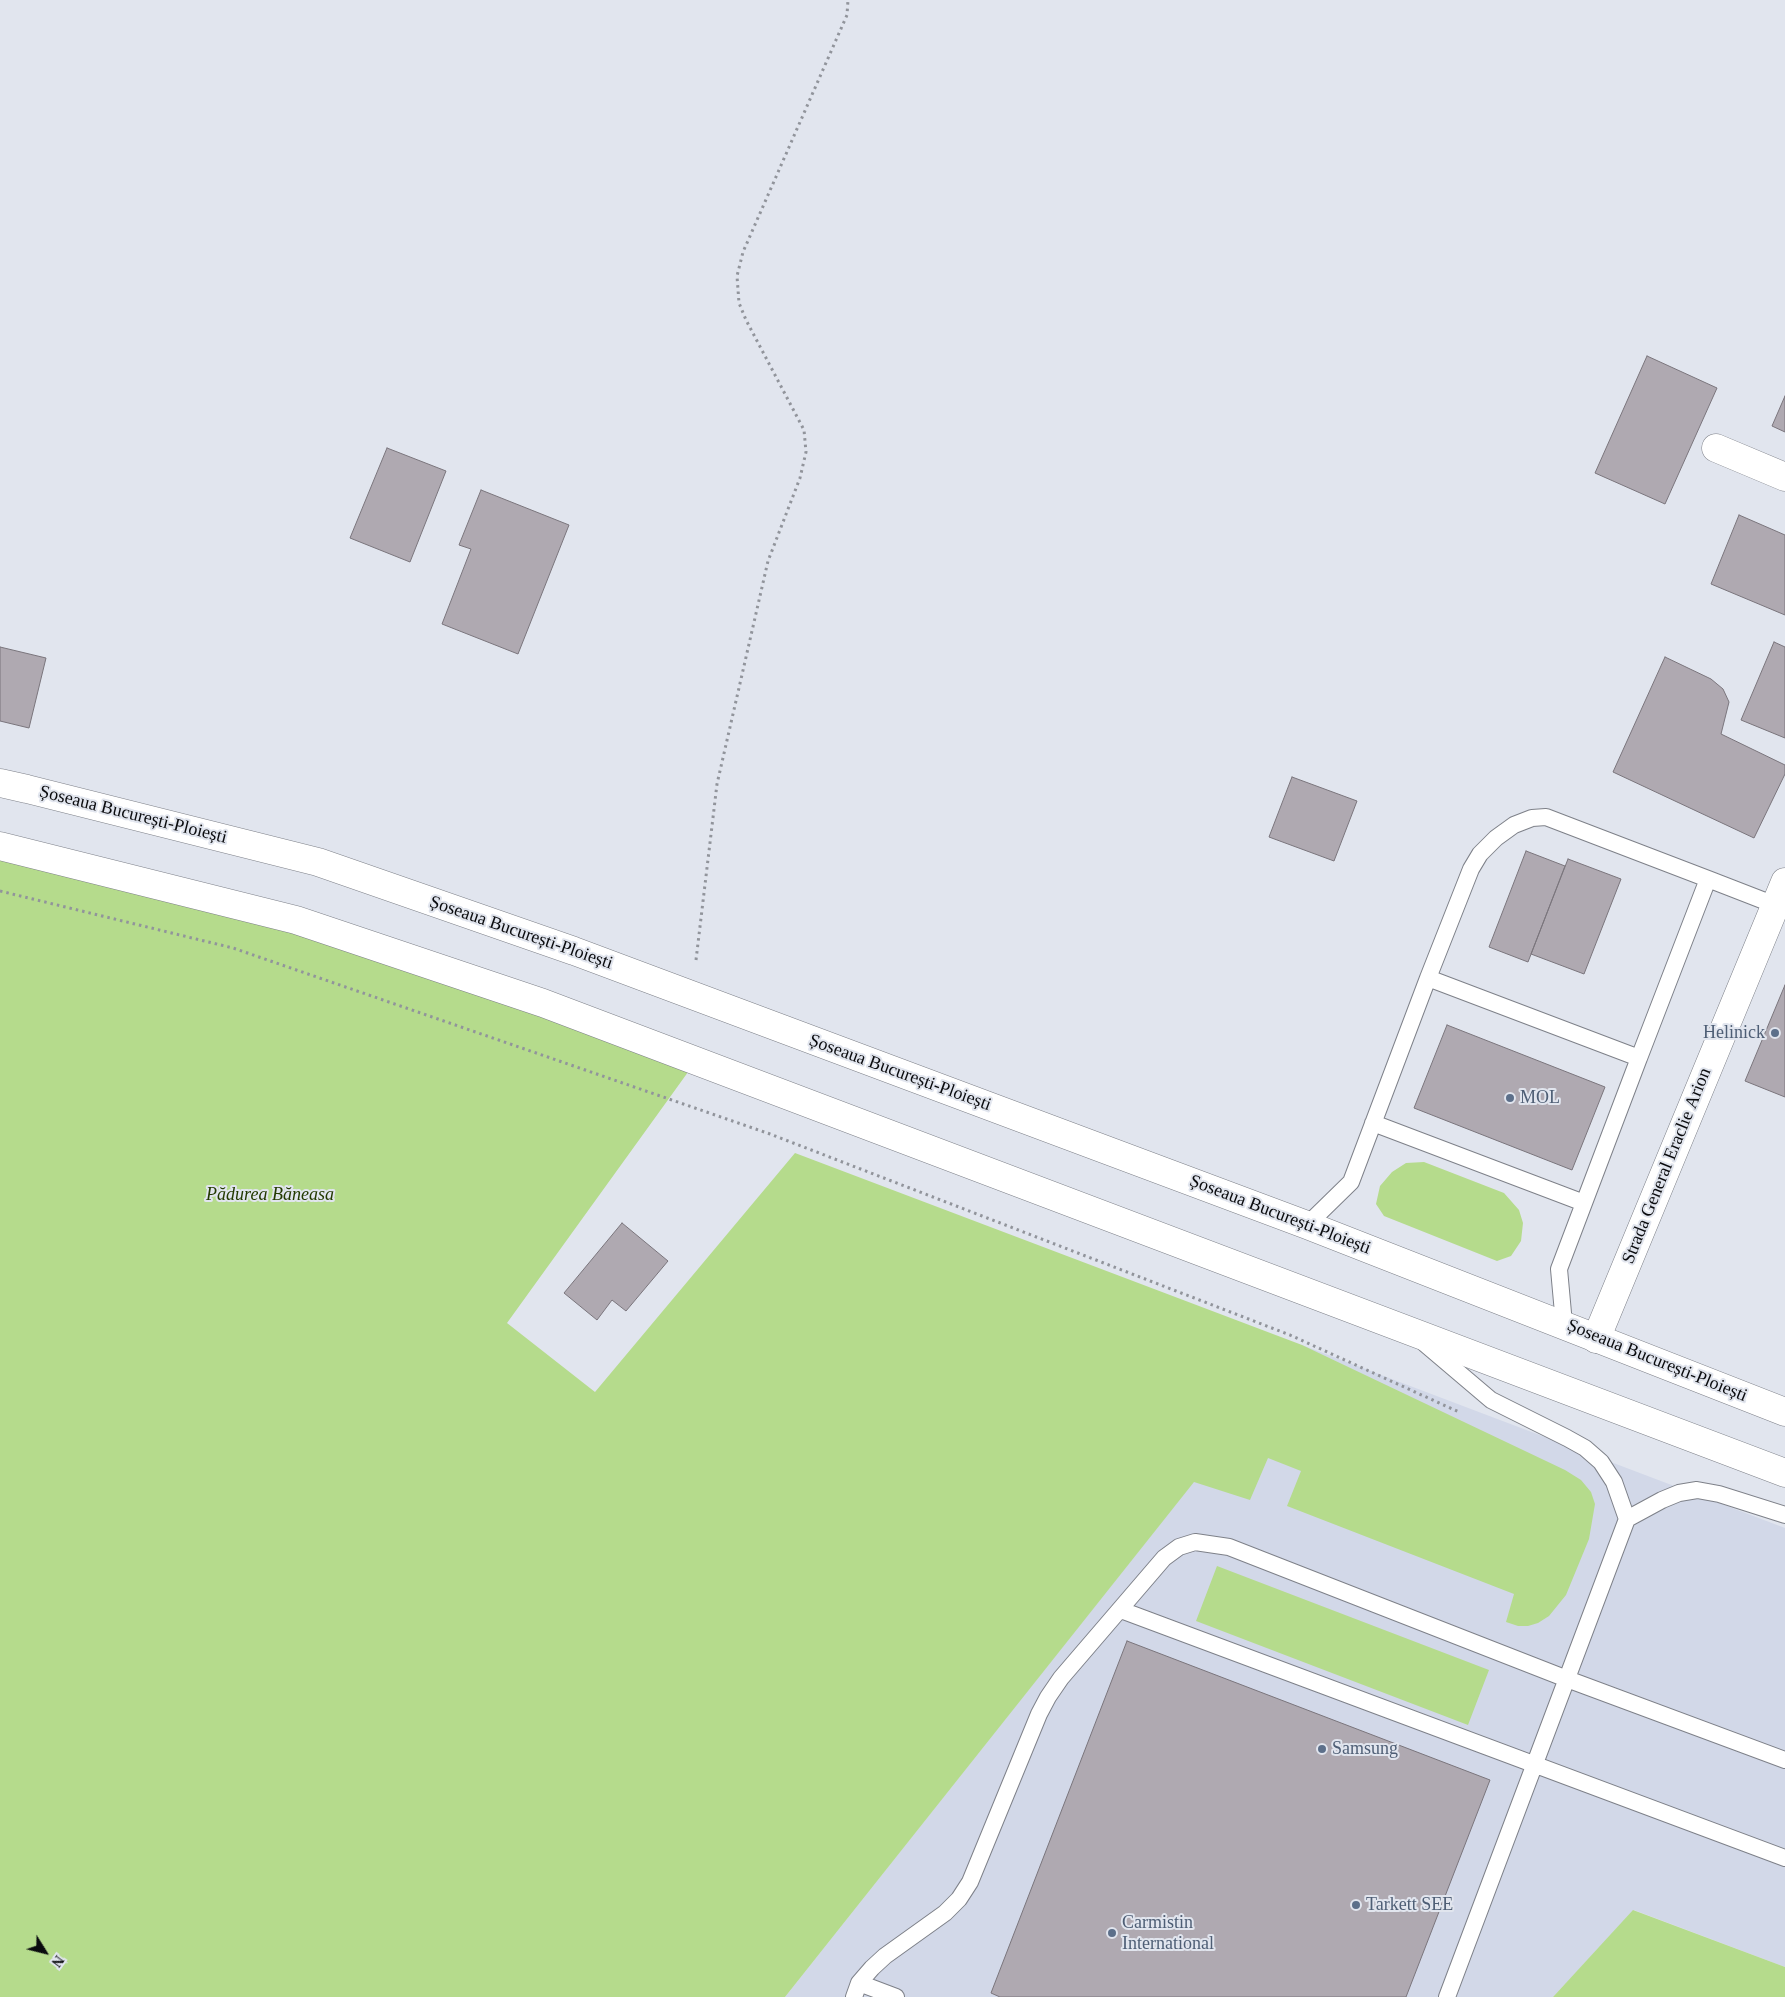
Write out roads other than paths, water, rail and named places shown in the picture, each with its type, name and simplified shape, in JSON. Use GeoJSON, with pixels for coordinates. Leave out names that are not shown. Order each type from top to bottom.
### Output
{"type":"FeatureCollection","features":[{"type":"Feature","properties":{"kind":"main road"},"geometry":{"type":"LineString","coordinates":[[1716,448],[1785,477]]}},
{"type":"Feature","properties":{"kind":"main road","name":"Șoseaua București-Ploiești"},"geometry":{"type":"LineString","coordinates":[[0,783],[27,788],[318,862],[574,950],[692,996],[1307,1225],[1785,1412]]}},
{"type":"Feature","properties":{"kind":"main road"},"geometry":{"type":"LineString","coordinates":[[0,846],[296,920],[543,1003],[1785,1473]]}},
{"type":"Feature","properties":{"kind":"main road","name":"Strada General Eraclie Arion"},"geometry":{"type":"LineString","coordinates":[[1596,1339],[1780,894]]}},
{"type":"Feature","properties":{"kind":"lane"},"geometry":{"type":"LineString","coordinates":[[1307,1225],[1351,1182],[1471,869],[1480,854],[1496,838],[1514,825],[1532,818],[1546,818],[1708,879],[1780,894]]}},
{"type":"Feature","properties":{"kind":"lane"},"geometry":{"type":"LineString","coordinates":[[1564,1324],[1559,1269],[1708,879]]}},
{"type":"Feature","properties":{"kind":"lane"},"geometry":{"type":"LineString","coordinates":[[1428,978],[1639,1058]]}},
{"type":"Feature","properties":{"kind":"lane"},"geometry":{"type":"LineString","coordinates":[[1373,1123],[1584,1203]]}},
{"type":"Feature","properties":{"kind":"lane"},"geometry":{"type":"LineString","coordinates":[[1410,1331],[1491,1400],[1567,1438],[1601,1462],[1614,1482],[1627,1519],[1447,1997]]}},
{"type":"Feature","properties":{"kind":"lane"},"geometry":{"type":"LineString","coordinates":[[1627,1519],[1662,1500],[1679,1493],[1697,1490],[1719,1494],[1785,1515]]}},
{"type":"Feature","properties":{"kind":"lane"},"geometry":{"type":"LineString","coordinates":[[896,1997],[857,1990],[872,1968],[885,1956],[945,1913],[959,1899],[970,1882],[1039,1714],[1048,1697],[1061,1678],[1164,1558],[1179,1547],[1195,1542],[1229,1547],[1567,1679],[1785,1760]]}},
{"type":"Feature","properties":{"kind":"lane"},"geometry":{"type":"LineString","coordinates":[[1121,1610],[1785,1858]]}},
{"type":"Feature","properties":{"kind":"place","name":"Helinick"},"geometry":{"type":"Point","coordinates":[1775,1033]}},
{"type":"Feature","properties":{"kind":"place","name":"MOL"},"geometry":{"type":"Point","coordinates":[1510,1098]}},
{"type":"Feature","properties":{"kind":"place","name":"Samsung"},"geometry":{"type":"Point","coordinates":[1322,1749]}},
{"type":"Feature","properties":{"kind":"place","name":"Tarkett SEE"},"geometry":{"type":"Point","coordinates":[1356,1905]}},
{"type":"Feature","properties":{"kind":"place","name":"Carmistin International"},"geometry":{"type":"Point","coordinates":[1112,1933]}},
{"type":"Feature","properties":{"kind":"park label","name":"Pădurea Băneasa"},"geometry":{"type":"Point","coordinates":[270,1195]}}]}
